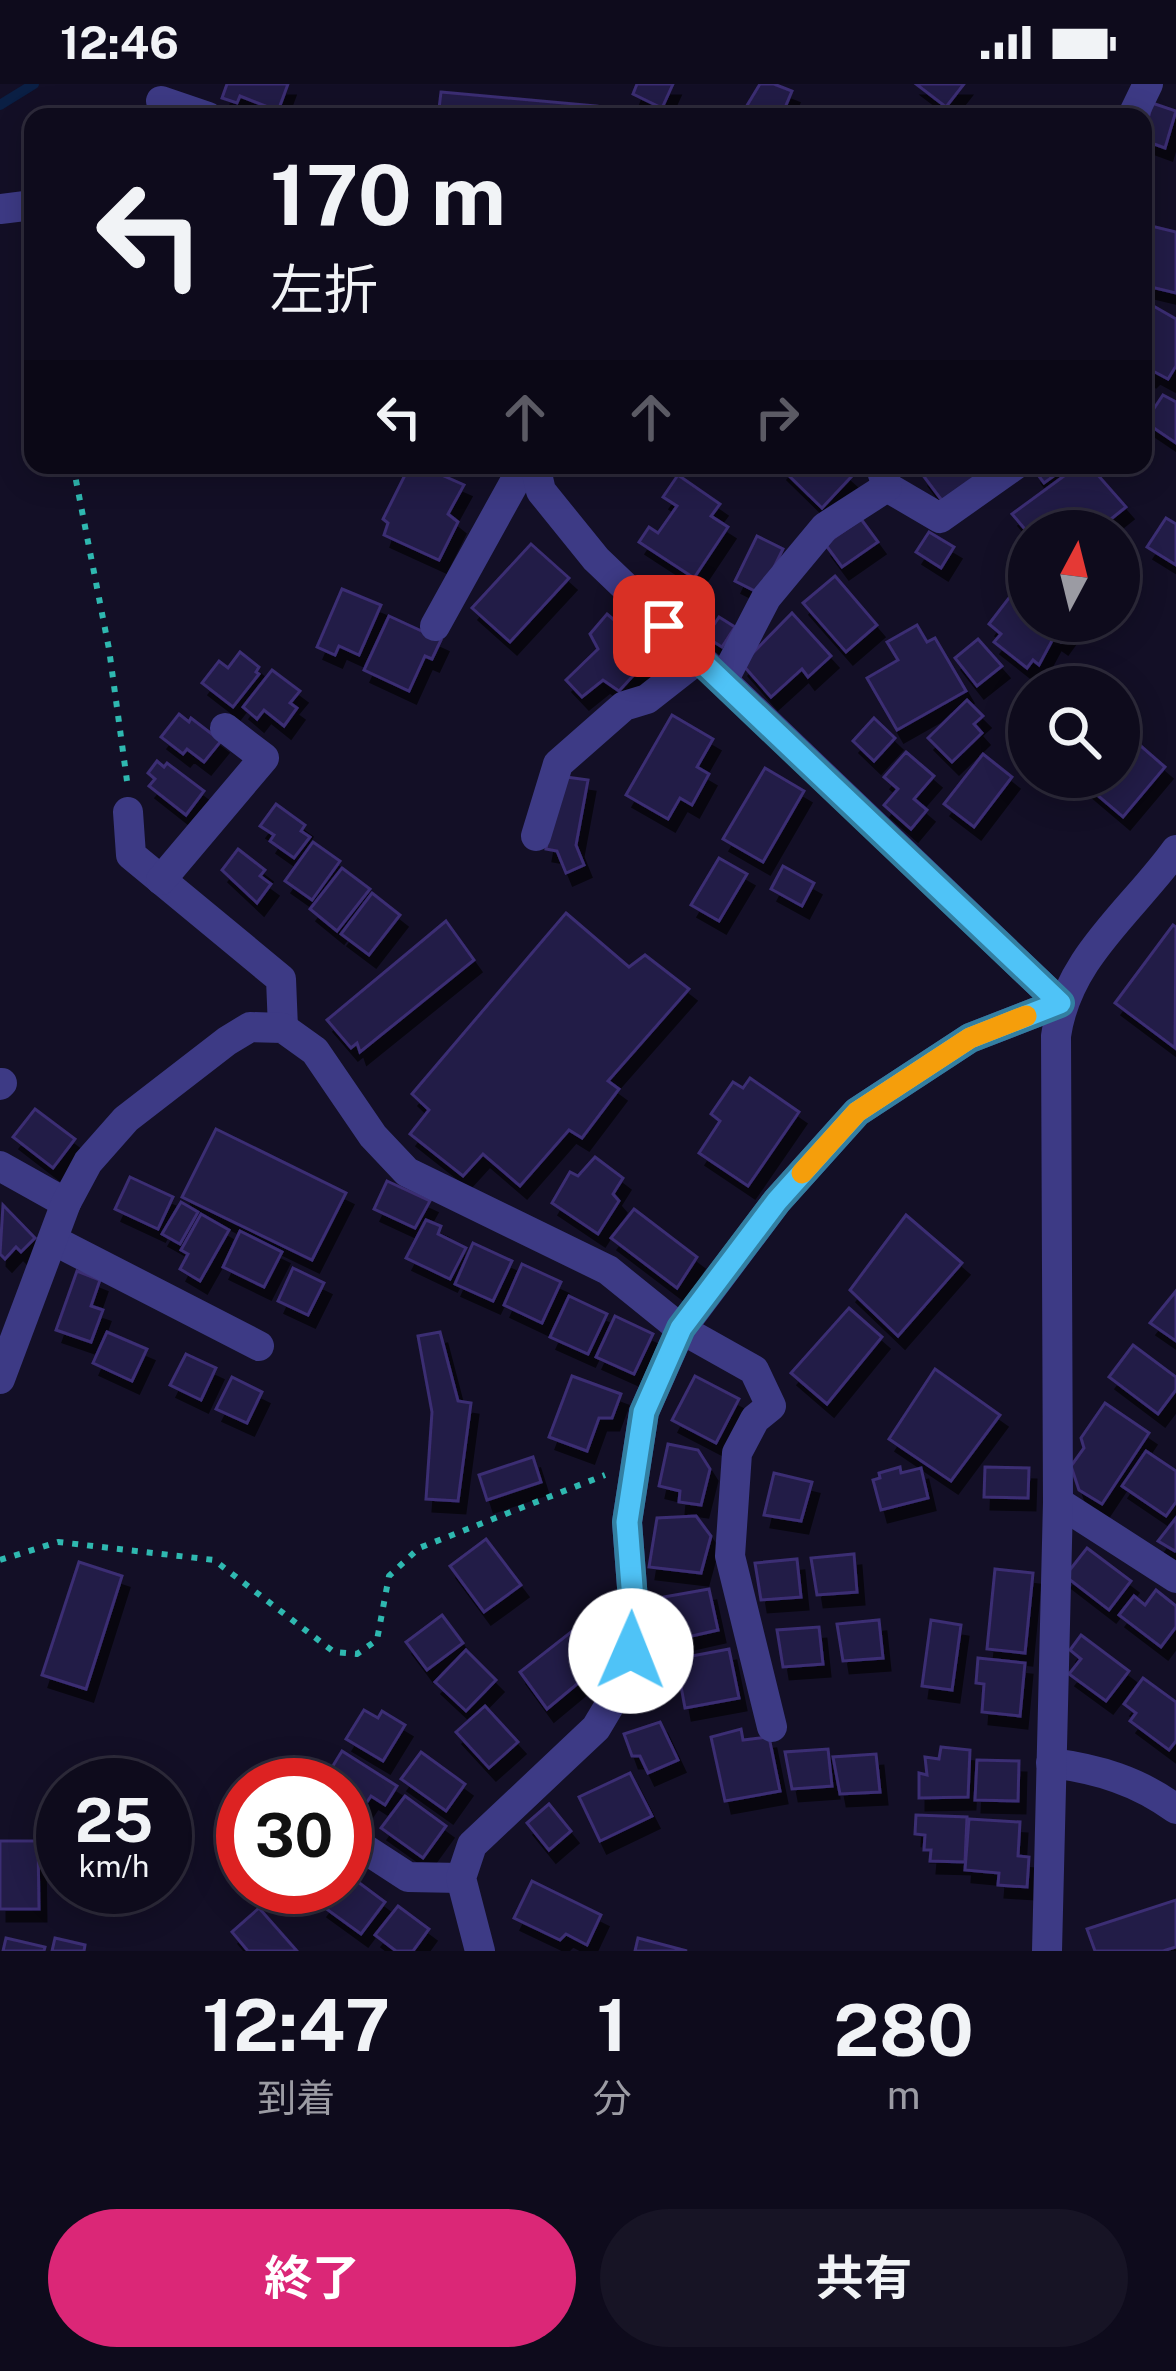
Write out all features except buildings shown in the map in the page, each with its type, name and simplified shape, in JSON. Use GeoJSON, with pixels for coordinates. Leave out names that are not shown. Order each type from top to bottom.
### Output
{"type":"FeatureCollection","features":[{"type":"Feature","properties":{"kind":"street"},"geometry":{"type":"LineString","coordinates":[[150,95],[184,108]]}},
{"type":"Feature","properties":{"kind":"street"},"geometry":{"type":"LineString","coordinates":[[435,626],[521,474]]}},
{"type":"Feature","properties":{"kind":"street"},"geometry":{"type":"LineString","coordinates":[[537,474],[541,491],[596,559],[1060,1003]]}},
{"type":"Feature","properties":{"kind":"street"},"geometry":{"type":"LineString","coordinates":[[723,681],[766,598],[825,527],[883,476],[940,518],[1002,474]]}},
{"type":"Feature","properties":{"kind":"street"},"geometry":{"type":"LineString","coordinates":[[536,836],[558,764],[624,706],[646,699],[698,659]]}},
{"type":"Feature","properties":{"kind":"street"},"geometry":{"type":"LineString","coordinates":[[161,880],[264,758],[225,728]]}},
{"type":"Feature","properties":{"kind":"street"},"geometry":{"type":"LineString","coordinates":[[128,812],[131,855],[281,979],[283,1028]]}},
{"type":"Feature","properties":{"kind":"street"},"geometry":{"type":"LineString","coordinates":[[1047,1951],[1058,1502],[1055,1078],[1060,1003],[1082,963],[1176,850]]}},
{"type":"Feature","properties":{"kind":"street"},"geometry":{"type":"LineString","coordinates":[[480,1951],[461,1878],[472,1845],[596,1727],[627,1676],[635,1626],[627,1522],[636,1463],[644,1412],[681,1328],[777,1201],[857,1112],[970,1038],[1060,1003]]}},
{"type":"Feature","properties":{"kind":"street"},"geometry":{"type":"LineString","coordinates":[[0,1379],[66,1203],[88,1162],[142,1106],[250,1027],[283,1028],[316,1051],[373,1136],[407,1172],[608,1270],[681,1328],[754,1370],[771,1406],[755,1419],[737,1453],[730,1556],[772,1726]]}},
{"type":"Feature","properties":{"kind":"street"},"geometry":{"type":"LineString","coordinates":[[0,1166],[66,1203]]}},
{"type":"Feature","properties":{"kind":"street"},"geometry":{"type":"LineString","coordinates":[[53,1240],[259,1346]]}},
{"type":"Feature","properties":{"kind":"street"},"geometry":{"type":"LineString","coordinates":[[1058,1502],[1176,1578]]}},
{"type":"Feature","properties":{"kind":"street"},"geometry":{"type":"LineString","coordinates":[[1052,1763],[1097,1769],[1154,1793],[1176,1809]]}},
{"type":"Feature","properties":{"kind":"street"},"geometry":{"type":"LineString","coordinates":[[372,1854],[408,1877],[461,1878]]}},
{"type":"Feature","properties":{"kind":"path"},"geometry":{"type":"LineString","coordinates":[[75,474],[109,649],[128,812]]}},
{"type":"Feature","properties":{"kind":"path"},"geometry":{"type":"LineString","coordinates":[[0,1560],[58,1542],[214,1560],[334,1652],[357,1654],[377,1640],[389,1576],[419,1548],[636,1463]]}},
{"type":"Feature","properties":{"kind":"waterway"},"geometry":{"type":"LineString","coordinates":[[0,105],[34,84]]}},
{"type":"Feature","properties":{"kind":"slow traffic"},"geometry":{"type":"LineString","coordinates":[[802,1173],[857,1112],[970,1038],[1026,1016]]}},
{"type":"Feature","properties":{"kind":"route"},"geometry":{"type":"LineString","coordinates":[[631,1651],[635,1626],[627,1522],[644,1412],[681,1328],[777,1201],[857,1112],[970,1038],[1060,1003],[664,626]]}}]}
